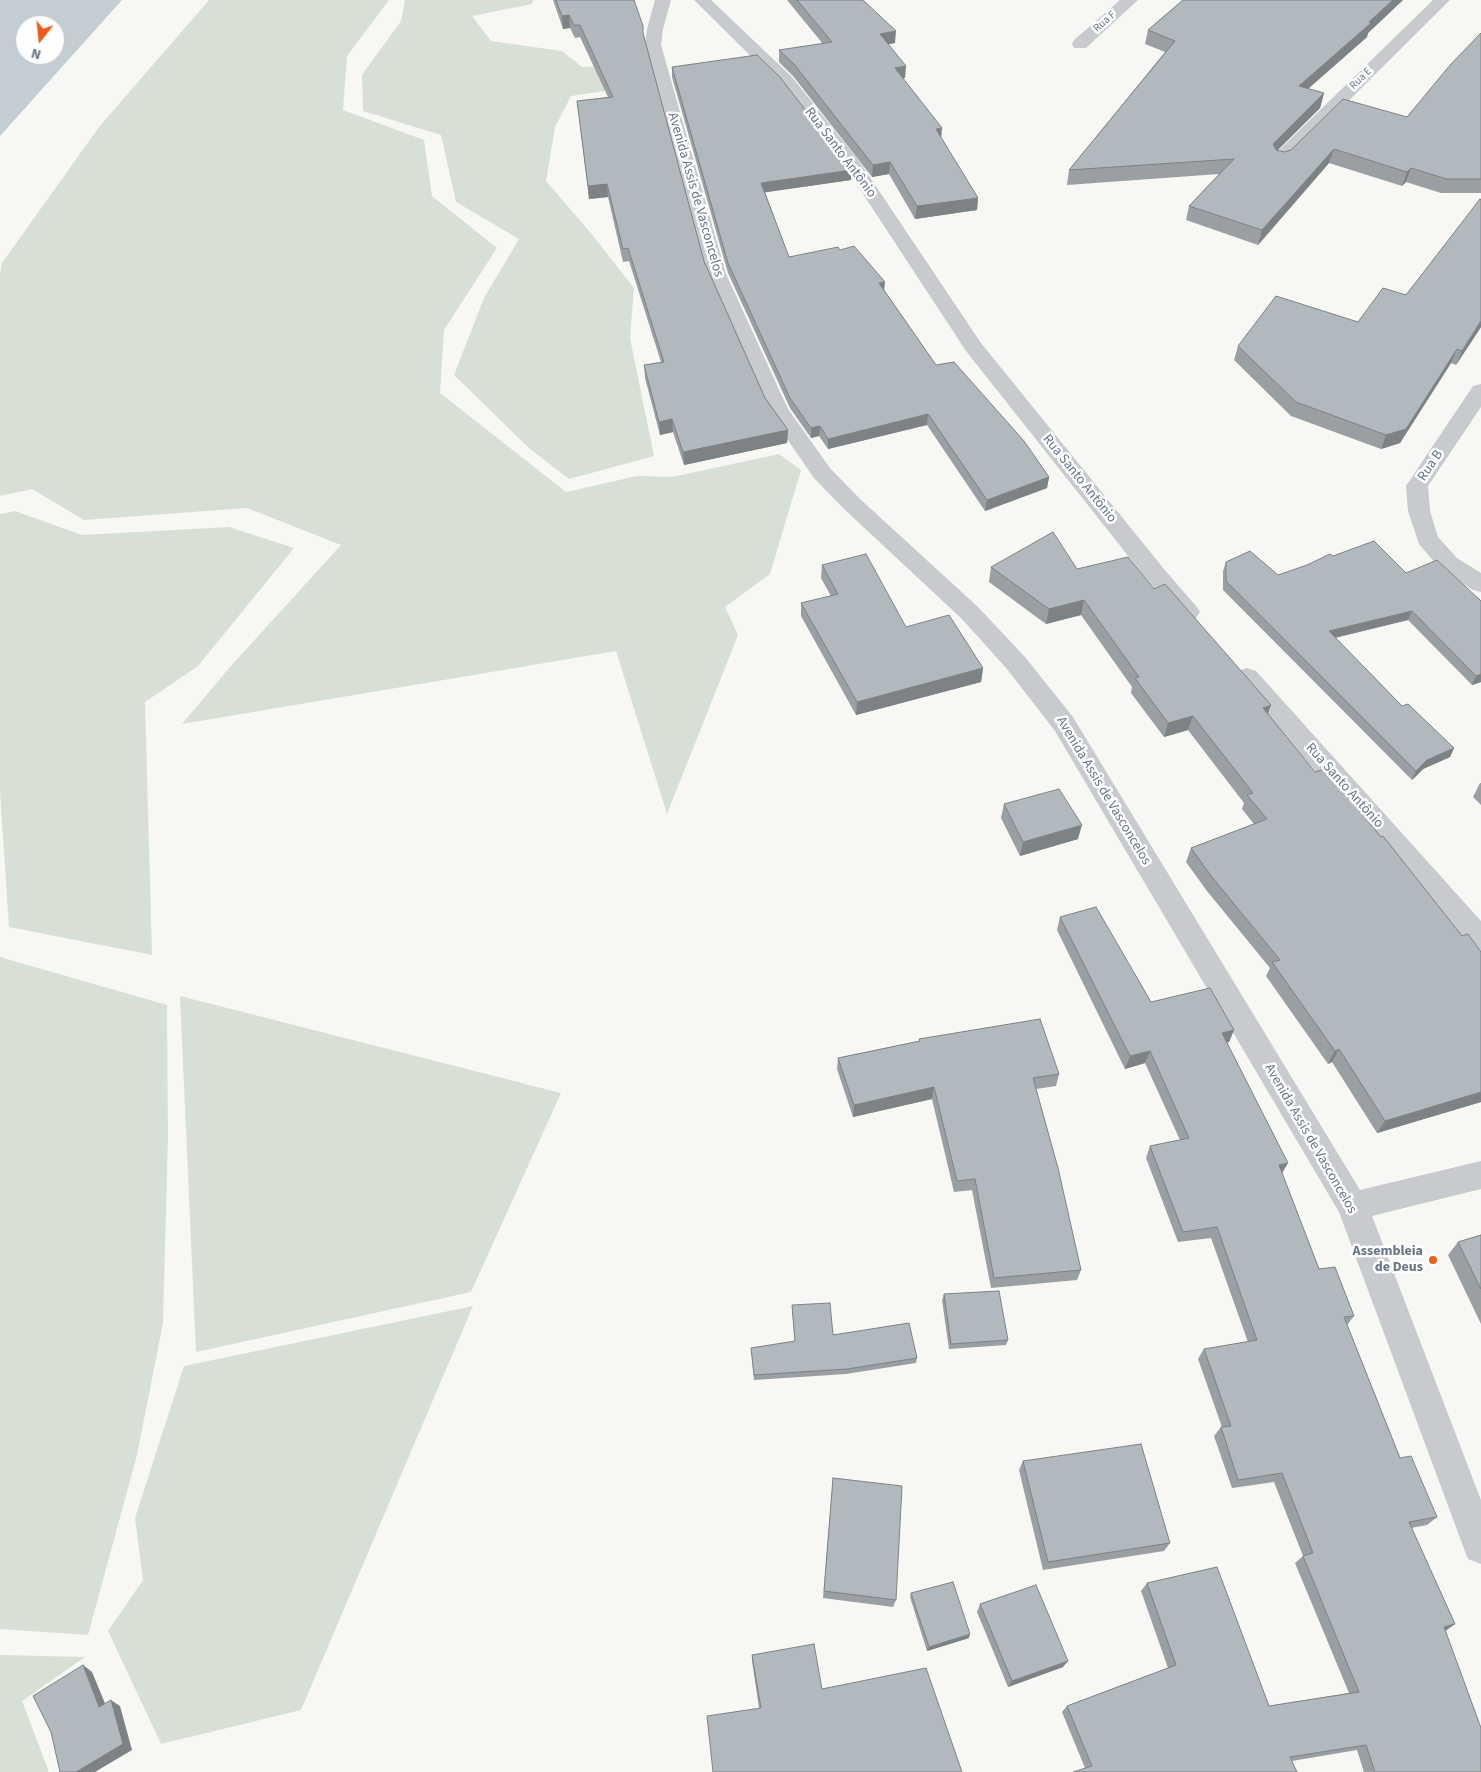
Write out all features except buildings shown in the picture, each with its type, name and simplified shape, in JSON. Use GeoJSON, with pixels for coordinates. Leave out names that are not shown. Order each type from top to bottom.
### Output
{"type":"FeatureCollection","features":[{"type":"Feature","properties":{"kind":"street","name":"Avenida Assis de Vasconcelos"},"geometry":{"type":"LineString","coordinates":[[663,0],[655,29],[653,45],[716,274],[778,410],[822,473],[851,503],[970,613],[1016,663],[1064,724],[1352,1206],[1481,1546]]}},
{"type":"Feature","properties":{"kind":"street","name":"Rua Santo Antônio"},"geometry":{"type":"LineString","coordinates":[[702,0],[786,81],[853,165],[973,347],[1156,575],[1202,627]]}},
{"type":"Feature","properties":{"kind":"street","name":"Rua F"},"geometry":{"type":"LineString","coordinates":[[1080,44],[1130,0]]}},
{"type":"Feature","properties":{"kind":"street","name":"Rua E"},"geometry":{"type":"LineString","coordinates":[[1280,159],[1442,0]]}},
{"type":"Feature","properties":{"kind":"street","name":"Rua B"},"geometry":{"type":"LineString","coordinates":[[1481,391],[1417,486],[1418,511],[1427,539],[1449,564],[1481,584]]}},
{"type":"Feature","properties":{"kind":"street","name":"Rua Santo Antônio"},"geometry":{"type":"LineString","coordinates":[[1235,664],[1481,940]]}},
{"type":"Feature","properties":{"kind":"street"},"geometry":{"type":"LineString","coordinates":[[1352,1206],[1481,1175]]}},
{"type":"Feature","properties":{"kind":"shaded area"},"geometry":{"type":"Polygon","coordinates":[[[0,0],[122,0],[65,64],[65,15],[15,15],[15,65],[64,65],[0,136],[0,0]]]}},
{"type":"Feature","properties":{"kind":"shaded area"},"geometry":{"type":"Polygon","coordinates":[[[209,0],[389,0],[347,56],[343,110],[424,140],[432,196],[497,248],[444,330],[440,393],[566,492],[637,476],[672,477],[779,454],[801,470],[770,574],[725,607],[738,635],[667,814],[616,651],[182,724],[230,667],[341,545],[247,508],[84,520],[32,489],[0,496],[0,273],[2,263],[99,127],[209,0]]]}},
{"type":"Feature","properties":{"kind":"shaded area"},"geometry":{"type":"Polygon","coordinates":[[[405,0],[533,0],[532,4],[472,16],[491,41],[562,51],[582,67],[639,64],[633,87],[571,96],[555,127],[546,181],[590,232],[634,288],[630,338],[654,456],[569,479],[530,449],[454,375],[484,298],[519,239],[456,202],[441,135],[363,111],[362,75],[401,21],[405,0]]]}},
{"type":"Feature","properties":{"kind":"shaded area"},"geometry":{"type":"Polygon","coordinates":[[[15,511],[82,535],[229,527],[294,548],[198,666],[145,702],[152,955],[9,927],[0,792],[0,514],[15,511]]]}},
{"type":"Feature","properties":{"kind":"shaded area"},"geometry":{"type":"Polygon","coordinates":[[[0,957],[167,1005],[168,1137],[163,1323],[137,1455],[88,1635],[0,1629],[0,957]]]}},
{"type":"Feature","properties":{"kind":"shaded area"},"geometry":{"type":"Polygon","coordinates":[[[180,996],[561,1093],[471,1292],[196,1352],[180,996]]]}},
{"type":"Feature","properties":{"kind":"shaded area"},"geometry":{"type":"Polygon","coordinates":[[[473,1306],[301,1710],[161,1744],[108,1631],[143,1580],[135,1518],[184,1366],[473,1306]]]}},
{"type":"Feature","properties":{"kind":"shaded area"},"geometry":{"type":"Polygon","coordinates":[[[0,1655],[85,1657],[22,1701],[49,1772],[0,1772],[0,1655]]]}},
{"type":"Feature","properties":{"kind":"place","name":"Assembleia de Deus"},"geometry":{"type":"Point","coordinates":[1433,1260]}}]}
